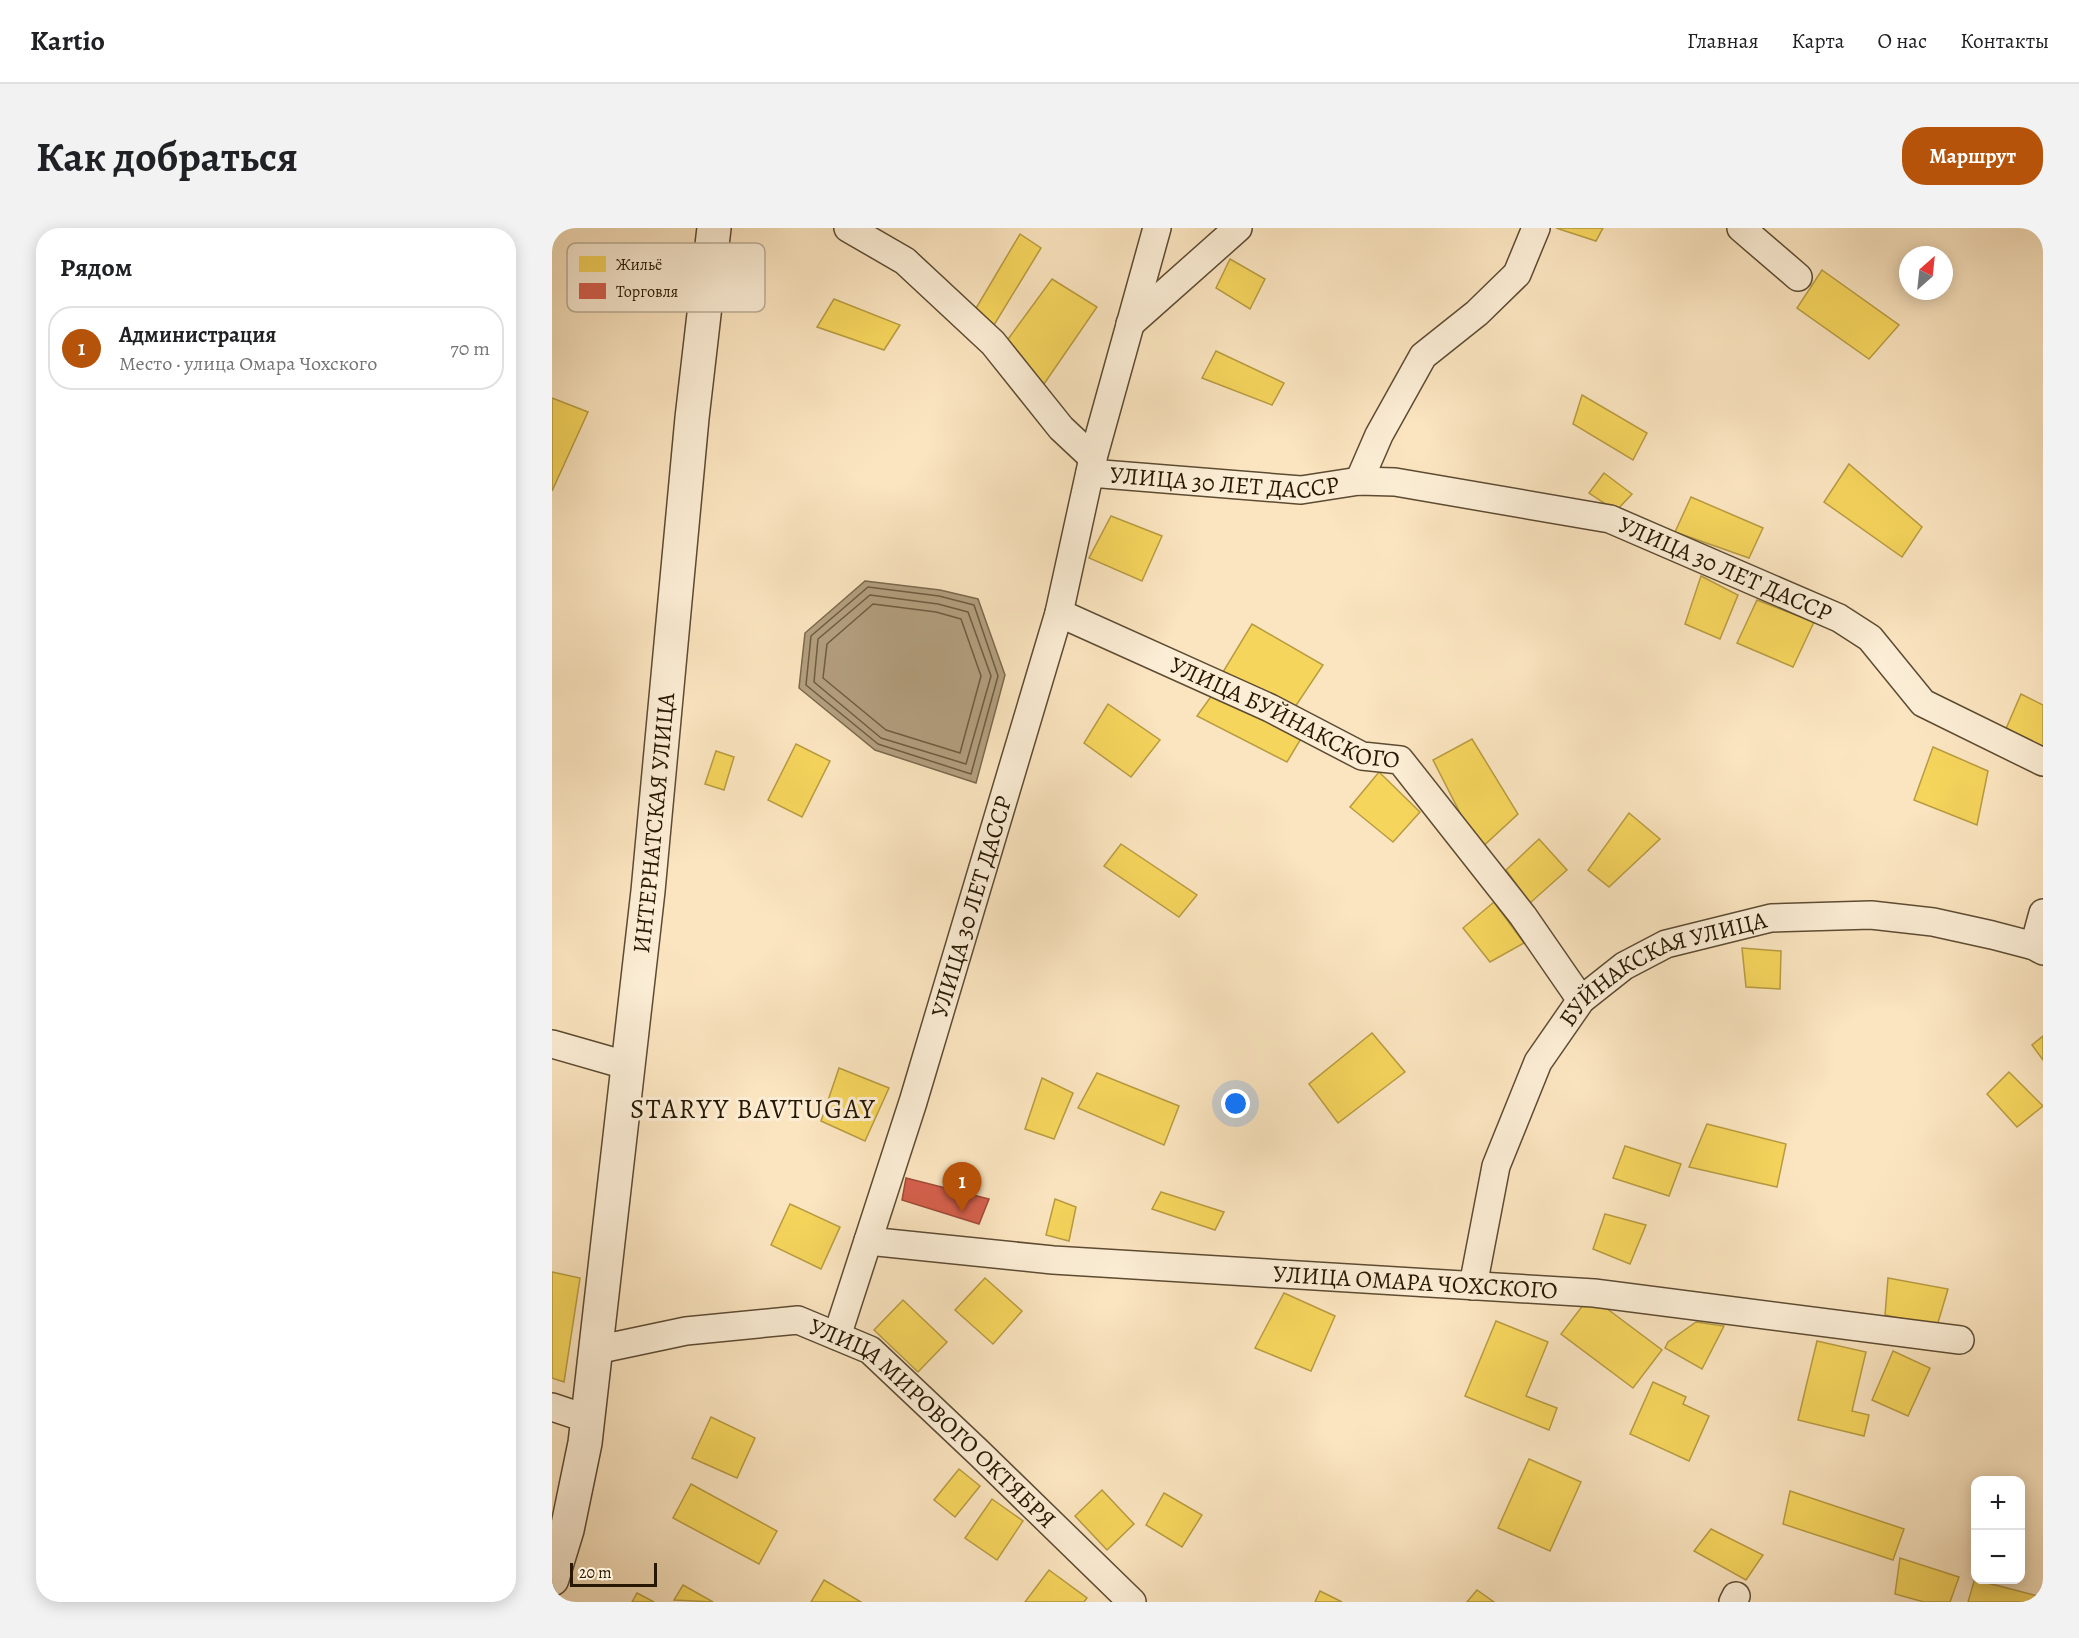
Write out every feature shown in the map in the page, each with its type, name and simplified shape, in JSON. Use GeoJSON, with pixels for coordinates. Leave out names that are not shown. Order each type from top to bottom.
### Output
{"type":"FeatureCollection","features":[{"type":"Feature","properties":{"kind":"street","name":"ИНТЕРНАТСКАЯ УЛИЦА"},"geometry":{"type":"LineString","coordinates":[[712,243],[714,228]]}},
{"type":"Feature","properties":{"kind":"street"},"geometry":{"type":"LineString","coordinates":[[848,228],[905,261],[993,343],[1092,465]]}},
{"type":"Feature","properties":{"kind":"street","name":"УЛИЦА 30 ЛЕТ ДАССР"},"geometry":{"type":"LineString","coordinates":[[837,1336],[913,1102],[1059,613],[1092,465],[1158,228]]}},
{"type":"Feature","properties":{"kind":"street"},"geometry":{"type":"LineString","coordinates":[[1130,324],[1238,228]]}},
{"type":"Feature","properties":{"kind":"street","name":"УЛИЦА 30 ЛЕТ ДАССР"},"geometry":{"type":"LineString","coordinates":[[1359,480],[1379,435],[1423,356],[1477,313],[1516,274],[1536,228]]}},
{"type":"Feature","properties":{"kind":"street"},"geometry":{"type":"LineString","coordinates":[[1742,228],[1798,277]]}},
{"type":"Feature","properties":{"kind":"street","name":"ИНТЕРНАТСКАЯ УЛИЦА"},"geometry":{"type":"LineString","coordinates":[[552,1579],[567,1530],[588,1419],[648,891],[692,418],[704,312]]}},
{"type":"Feature","properties":{"kind":"street","name":"УЛИЦА 30 ЛЕТ ДАССР"},"geometry":{"type":"LineString","coordinates":[[1092,465],[1301,490],[1359,480],[1395,482],[1610,519],[1839,618],[1870,639],[1923,703],[2043,762]]}},
{"type":"Feature","properties":{"kind":"street","name":"УЛИЦА БУЙНАКСКОГО"},"geometry":{"type":"LineString","coordinates":[[1059,613],[1270,708],[1362,756],[1400,760],[1523,916],[1581,1000]]}},
{"type":"Feature","properties":{"kind":"street"},"geometry":{"type":"LineString","coordinates":[[2038,949],[2043,913]]}},
{"type":"Feature","properties":{"kind":"street","name":"БУЙНАКСКАЯ УЛИЦА"},"geometry":{"type":"LineString","coordinates":[[1473,1286],[1496,1166],[1538,1062],[1581,1000],[1624,966],[1666,944],[1772,918],[1881,916],[1933,922],[2038,949]]}},
{"type":"Feature","properties":{"kind":"street"},"geometry":{"type":"LineString","coordinates":[[552,1044],[629,1066]]}},
{"type":"Feature","properties":{"kind":"street","name":"УЛИЦА ОМАРА ЧОХСКОГО"},"geometry":{"type":"LineString","coordinates":[[868,1241],[1053,1260],[1594,1293],[1960,1340]]}},
{"type":"Feature","properties":{"kind":"street","name":"УЛИЦА МИРОВОГО ОКТЯБРЯ"},"geometry":{"type":"LineString","coordinates":[[596,1350],[686,1331],[798,1320],[870,1350],[1132,1602]]}},
{"type":"Feature","properties":{"kind":"street"},"geometry":{"type":"LineString","coordinates":[[552,1407],[588,1419]]}},
{"type":"Feature","properties":{"kind":"water"},"geometry":{"type":"Polygon","coordinates":[[[865,581],[940,590],[978,599],[1005,675],[976,783],[875,750],[799,688],[805,633],[865,581]]]}},
{"type":"Feature","properties":{"kind":"building: Жильё"},"geometry":{"type":"Polygon","coordinates":[[[1556,228],[1603,228],[1596,241],[1556,228]]]}},
{"type":"Feature","properties":{"kind":"building: Жильё"},"geometry":{"type":"Polygon","coordinates":[[[1020,234],[1041,248],[994,325],[972,315],[1020,234]]]}},
{"type":"Feature","properties":{"kind":"building: Жильё"},"geometry":{"type":"Polygon","coordinates":[[[1230,259],[1265,279],[1250,309],[1216,288],[1230,259]]]}},
{"type":"Feature","properties":{"kind":"building: Жильё"},"geometry":{"type":"Polygon","coordinates":[[[1822,270],[1899,325],[1869,359],[1797,308],[1822,270]]]}},
{"type":"Feature","properties":{"kind":"building: Жильё"},"geometry":{"type":"Polygon","coordinates":[[[1052,279],[1097,307],[1044,384],[1006,342],[1052,279]]]}},
{"type":"Feature","properties":{"kind":"building: Жильё"},"geometry":{"type":"Polygon","coordinates":[[[834,299],[900,325],[884,350],[817,327],[834,299]]]}},
{"type":"Feature","properties":{"kind":"building: Жильё"},"geometry":{"type":"Polygon","coordinates":[[[1216,351],[1284,383],[1272,405],[1202,378],[1216,351]]]}},
{"type":"Feature","properties":{"kind":"building: Жильё"},"geometry":{"type":"Polygon","coordinates":[[[1582,395],[1647,433],[1633,460],[1573,424],[1582,395]]]}},
{"type":"Feature","properties":{"kind":"building: Жильё"},"geometry":{"type":"Polygon","coordinates":[[[552,398],[588,412],[552,491],[552,398]]]}},
{"type":"Feature","properties":{"kind":"building: Жильё"},"geometry":{"type":"Polygon","coordinates":[[[1849,464],[1922,527],[1902,557],[1824,502],[1849,464]]]}},
{"type":"Feature","properties":{"kind":"building: Жильё"},"geometry":{"type":"Polygon","coordinates":[[[1604,473],[1632,494],[1616,511],[1589,493],[1604,473]]]}},
{"type":"Feature","properties":{"kind":"building: Жильё"},"geometry":{"type":"Polygon","coordinates":[[[1691,497],[1763,528],[1749,558],[1675,532],[1691,497]]]}},
{"type":"Feature","properties":{"kind":"building: Жильё"},"geometry":{"type":"Polygon","coordinates":[[[1111,516],[1162,536],[1142,581],[1089,558],[1111,516]]]}},
{"type":"Feature","properties":{"kind":"building: Жильё"},"geometry":{"type":"Polygon","coordinates":[[[1701,576],[1738,595],[1720,639],[1685,624],[1701,576]]]}},
{"type":"Feature","properties":{"kind":"building: Жильё"},"geometry":{"type":"Polygon","coordinates":[[[1757,600],[1814,622],[1793,667],[1737,643],[1757,600]]]}},
{"type":"Feature","properties":{"kind":"building: Жильё"},"geometry":{"type":"Polygon","coordinates":[[[1252,624],[1323,665],[1293,710],[1223,672],[1252,624]]]}},
{"type":"Feature","properties":{"kind":"building: Жильё"},"geometry":{"type":"Polygon","coordinates":[[[1215,691],[1302,737],[1287,762],[1197,716],[1215,691]]]}},
{"type":"Feature","properties":{"kind":"building: Жильё"},"geometry":{"type":"Polygon","coordinates":[[[2021,694],[2043,705],[2043,751],[2005,731],[2021,694]]]}},
{"type":"Feature","properties":{"kind":"building: Жильё"},"geometry":{"type":"Polygon","coordinates":[[[1108,704],[1160,740],[1131,777],[1084,743],[1108,704]]]}},
{"type":"Feature","properties":{"kind":"building: Жильё"},"geometry":{"type":"Polygon","coordinates":[[[1472,739],[1518,814],[1479,850],[1433,760],[1472,739]]]}},
{"type":"Feature","properties":{"kind":"building: Жильё"},"geometry":{"type":"Polygon","coordinates":[[[796,744],[830,761],[802,817],[768,800],[796,744]]]}},
{"type":"Feature","properties":{"kind":"building: Жильё"},"geometry":{"type":"Polygon","coordinates":[[[1933,747],[1988,771],[1977,825],[1914,800],[1933,747]]]}},
{"type":"Feature","properties":{"kind":"building: Жильё"},"geometry":{"type":"Polygon","coordinates":[[[716,751],[734,757],[724,790],[705,784],[716,751]]]}},
{"type":"Feature","properties":{"kind":"building: Жильё"},"geometry":{"type":"Polygon","coordinates":[[[1379,772],[1420,812],[1393,842],[1350,807],[1379,772]]]}},
{"type":"Feature","properties":{"kind":"building: Жильё"},"geometry":{"type":"Polygon","coordinates":[[[1629,813],[1660,839],[1609,887],[1588,870],[1629,813]]]}},
{"type":"Feature","properties":{"kind":"building: Жильё"},"geometry":{"type":"Polygon","coordinates":[[[1539,839],[1567,870],[1530,903],[1506,870],[1539,839]]]}},
{"type":"Feature","properties":{"kind":"building: Жильё"},"geometry":{"type":"Polygon","coordinates":[[[1121,844],[1197,895],[1179,917],[1104,866],[1121,844]]]}},
{"type":"Feature","properties":{"kind":"building: Жильё"},"geometry":{"type":"Polygon","coordinates":[[[1494,902],[1524,943],[1490,962],[1463,928],[1494,902]]]}},
{"type":"Feature","properties":{"kind":"building: Жильё"},"geometry":{"type":"Polygon","coordinates":[[[1742,948],[1781,951],[1780,989],[1746,987],[1742,948]]]}},
{"type":"Feature","properties":{"kind":"building: Жильё"},"geometry":{"type":"Polygon","coordinates":[[[1372,1033],[1405,1072],[1338,1123],[1309,1084],[1372,1033]]]}},
{"type":"Feature","properties":{"kind":"building: Жильё"},"geometry":{"type":"Polygon","coordinates":[[[2043,1036],[2043,1060],[2032,1045],[2043,1036]]]}},
{"type":"Feature","properties":{"kind":"building: Жильё"},"geometry":{"type":"Polygon","coordinates":[[[839,1068],[889,1088],[865,1141],[821,1121],[839,1068]]]}},
{"type":"Feature","properties":{"kind":"building: Жильё"},"geometry":{"type":"Polygon","coordinates":[[[2009,1072],[2043,1106],[2017,1127],[1987,1094],[2009,1072]]]}},
{"type":"Feature","properties":{"kind":"building: Жильё"},"geometry":{"type":"Polygon","coordinates":[[[1097,1073],[1179,1106],[1164,1145],[1078,1108],[1097,1073]]]}},
{"type":"Feature","properties":{"kind":"building: Жильё"},"geometry":{"type":"Polygon","coordinates":[[[1042,1078],[1073,1093],[1054,1139],[1025,1129],[1042,1078]]]}},
{"type":"Feature","properties":{"kind":"building: Жильё"},"geometry":{"type":"Polygon","coordinates":[[[1707,1124],[1786,1144],[1777,1187],[1689,1167],[1707,1124]]]}},
{"type":"Feature","properties":{"kind":"building: Жильё"},"geometry":{"type":"Polygon","coordinates":[[[1625,1146],[1681,1164],[1669,1196],[1613,1178],[1625,1146]]]}},
{"type":"Feature","properties":{"kind":"building: Жильё"},"geometry":{"type":"Polygon","coordinates":[[[1161,1192],[1224,1212],[1215,1230],[1152,1209],[1161,1192]]]}},
{"type":"Feature","properties":{"kind":"building: Жильё"},"geometry":{"type":"Polygon","coordinates":[[[1055,1199],[1076,1207],[1069,1241],[1046,1235],[1055,1199]]]}},
{"type":"Feature","properties":{"kind":"building: Жильё"},"geometry":{"type":"Polygon","coordinates":[[[790,1204],[840,1227],[821,1269],[771,1245],[790,1204]]]}},
{"type":"Feature","properties":{"kind":"building: Жильё"},"geometry":{"type":"Polygon","coordinates":[[[1605,1214],[1646,1225],[1630,1264],[1593,1249],[1605,1214]]]}},
{"type":"Feature","properties":{"kind":"building: Жильё"},"geometry":{"type":"Polygon","coordinates":[[[552,1272],[580,1278],[564,1382],[552,1378],[552,1272]]]}},
{"type":"Feature","properties":{"kind":"building: Жильё"},"geometry":{"type":"Polygon","coordinates":[[[985,1278],[1022,1311],[993,1344],[955,1310],[985,1278]]]}},
{"type":"Feature","properties":{"kind":"building: Жильё"},"geometry":{"type":"Polygon","coordinates":[[[1888,1278],[1948,1289],[1937,1326],[1885,1315],[1888,1278]]]}},
{"type":"Feature","properties":{"kind":"building: Жильё"},"geometry":{"type":"Polygon","coordinates":[[[1284,1293],[1335,1316],[1311,1371],[1255,1348],[1284,1293]]]}},
{"type":"Feature","properties":{"kind":"building: Жильё"},"geometry":{"type":"Polygon","coordinates":[[[1590,1296],[1662,1350],[1633,1388],[1561,1334],[1590,1296]]]}},
{"type":"Feature","properties":{"kind":"building: Жильё"},"geometry":{"type":"Polygon","coordinates":[[[903,1300],[947,1342],[918,1372],[874,1330],[903,1300]]]}},
{"type":"Feature","properties":{"kind":"building: Жильё"},"geometry":{"type":"Polygon","coordinates":[[[1496,1321],[1548,1342],[1526,1396],[1557,1408],[1549,1430],[1465,1396],[1496,1321]]]}},
{"type":"Feature","properties":{"kind":"building: Жильё"},"geometry":{"type":"Polygon","coordinates":[[[1696,1322],[1724,1326],[1702,1369],[1665,1348],[1668,1342],[1696,1322]]]}},
{"type":"Feature","properties":{"kind":"building: Жильё"},"geometry":{"type":"Polygon","coordinates":[[[1817,1341],[1866,1352],[1852,1411],[1869,1415],[1864,1436],[1798,1420],[1817,1341]]]}},
{"type":"Feature","properties":{"kind":"building: Жильё"},"geometry":{"type":"Polygon","coordinates":[[[1893,1351],[1930,1368],[1908,1416],[1872,1400],[1893,1351]]]}},
{"type":"Feature","properties":{"kind":"building: Жильё"},"geometry":{"type":"Polygon","coordinates":[[[1653,1382],[1686,1397],[1683,1404],[1709,1416],[1689,1461],[1630,1434],[1653,1382]]]}},
{"type":"Feature","properties":{"kind":"building: Жильё"},"geometry":{"type":"Polygon","coordinates":[[[711,1417],[755,1438],[737,1478],[692,1458],[711,1417]]]}},
{"type":"Feature","properties":{"kind":"building: Жильё"},"geometry":{"type":"Polygon","coordinates":[[[1529,1459],[1581,1482],[1550,1551],[1498,1528],[1529,1459]]]}},
{"type":"Feature","properties":{"kind":"building: Жильё"},"geometry":{"type":"Polygon","coordinates":[[[959,1469],[980,1486],[955,1517],[934,1500],[959,1469]]]}},
{"type":"Feature","properties":{"kind":"building: Жильё"},"geometry":{"type":"Polygon","coordinates":[[[691,1484],[777,1531],[759,1564],[673,1518],[691,1484]]]}},
{"type":"Feature","properties":{"kind":"building: Жильё"},"geometry":{"type":"Polygon","coordinates":[[[1102,1490],[1134,1524],[1107,1550],[1075,1516],[1102,1490]]]}},
{"type":"Feature","properties":{"kind":"building: Жильё"},"geometry":{"type":"Polygon","coordinates":[[[1790,1491],[1904,1529],[1893,1560],[1783,1524],[1790,1491]]]}},
{"type":"Feature","properties":{"kind":"building: Жильё"},"geometry":{"type":"Polygon","coordinates":[[[1164,1493],[1202,1515],[1182,1547],[1146,1525],[1164,1493]]]}},
{"type":"Feature","properties":{"kind":"building: Жильё"},"geometry":{"type":"Polygon","coordinates":[[[992,1499],[1023,1521],[997,1560],[965,1538],[992,1499]]]}},
{"type":"Feature","properties":{"kind":"building: Жильё"},"geometry":{"type":"Polygon","coordinates":[[[1711,1529],[1763,1555],[1746,1580],[1694,1551],[1711,1529]]]}},
{"type":"Feature","properties":{"kind":"building: Жильё"},"geometry":{"type":"Polygon","coordinates":[[[1900,1558],[1959,1577],[1950,1602],[1924,1602],[1895,1594],[1900,1558]]]}},
{"type":"Feature","properties":{"kind":"building: Жильё"},"geometry":{"type":"Polygon","coordinates":[[[1049,1570],[1087,1598],[1084,1602],[1025,1602],[1049,1570]]]}},
{"type":"Feature","properties":{"kind":"building: Жильё"},"geometry":{"type":"Polygon","coordinates":[[[824,1580],[861,1602],[811,1602],[824,1580]]]}},
{"type":"Feature","properties":{"kind":"building: Жильё"},"geometry":{"type":"Polygon","coordinates":[[[1973,1584],[1992,1584],[2038,1596],[2035,1602],[1968,1602],[1973,1584]]]}},
{"type":"Feature","properties":{"kind":"building: Жильё"},"geometry":{"type":"Polygon","coordinates":[[[683,1585],[713,1602],[674,1600],[683,1585]]]}},
{"type":"Feature","properties":{"kind":"building: Жильё"},"geometry":{"type":"Polygon","coordinates":[[[1477,1590],[1494,1602],[1467,1602],[1477,1590]]]}},
{"type":"Feature","properties":{"kind":"building: Жильё"},"geometry":{"type":"Polygon","coordinates":[[[1320,1591],[1342,1602],[1315,1602],[1320,1591]]]}},
{"type":"Feature","properties":{"kind":"building: Жильё"},"geometry":{"type":"Polygon","coordinates":[[[637,1593],[654,1602],[632,1602],[637,1593]]]}},
{"type":"Feature","properties":{"kind":"building: Торговля"},"geometry":{"type":"Polygon","coordinates":[[[906,1178],[989,1199],[979,1224],[902,1200],[906,1178]]]}},
{"type":"Feature","properties":{"kind":"place","name":"Администрация"},"geometry":{"type":"Point","coordinates":[962,1212]}},
{"type":"Feature","properties":{"kind":"district","name":"STARYY BAVTUGAY"},"geometry":{"type":"Point","coordinates":[753,1109]}}]}
